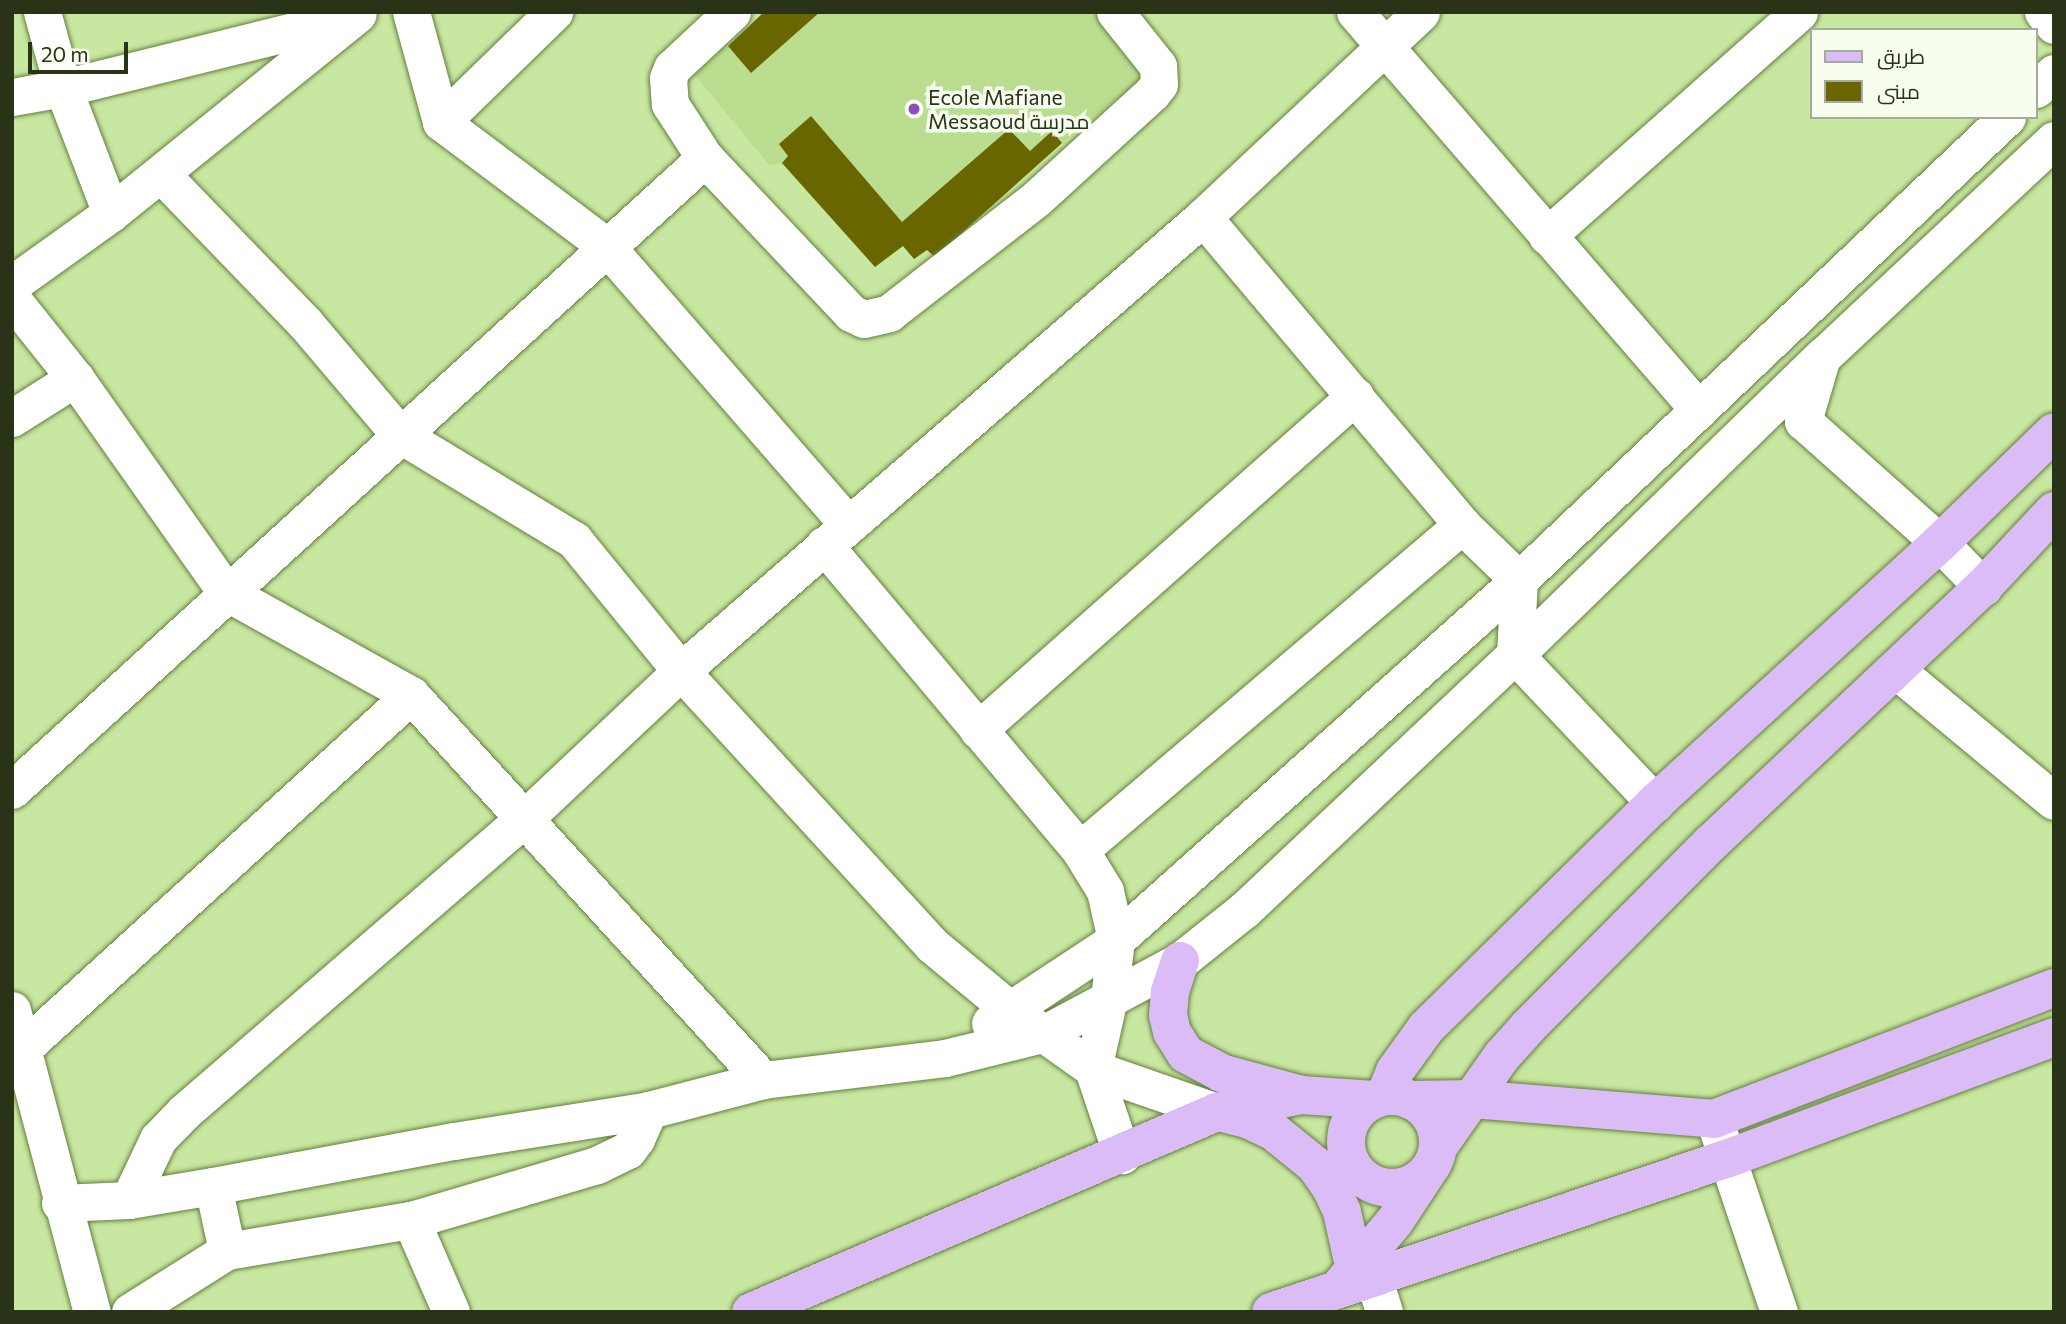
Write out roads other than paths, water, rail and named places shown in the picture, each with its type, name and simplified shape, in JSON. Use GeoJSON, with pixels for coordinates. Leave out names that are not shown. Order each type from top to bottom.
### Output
{"type":"FeatureCollection","features":[{"type":"Feature","properties":{"kind":"main road"},"geometry":{"type":"LineString","coordinates":[[1390,1099],[1395,1072],[1426,1028],[1656,803],[1940,544],[2054,432]]}},
{"type":"Feature","properties":{"kind":"main road"},"geometry":{"type":"LineString","coordinates":[[1363,1287],[1395,1221],[1502,1056],[1711,843],[1983,587],[2054,510]]}},
{"type":"Feature","properties":{"kind":"main road"},"geometry":{"type":"LineString","coordinates":[[1180,961],[1170,992],[1168,1015],[1172,1032],[1186,1055],[1221,1073],[1302,1095],[1473,1099],[1568,1109],[1714,1119],[2054,988]]}},
{"type":"Feature","properties":{"kind":"main road"},"geometry":{"type":"LineString","coordinates":[[1528,1027],[1522,1064],[1528,1086],[1546,1101],[1568,1109]]}},
{"type":"Feature","properties":{"kind":"main road"},"geometry":{"type":"LineString","coordinates":[[1271,1312],[1363,1287],[1729,1158],[2054,1037]]}},
{"type":"Feature","properties":{"kind":"main road"},"geometry":{"type":"LineString","coordinates":[[751,1312],[1217,1112],[1302,1095]]}},
{"type":"Feature","properties":{"kind":"main road"},"geometry":{"type":"LineString","coordinates":[[1390,1099],[1432,1119],[1438,1133],[1432,1161],[1402,1188],[1376,1186],[1354,1169],[1348,1157],[1348,1129],[1362,1107],[1390,1099]]}},
{"type":"Feature","properties":{"kind":"main road"},"geometry":{"type":"LineString","coordinates":[[1217,1112],[1247,1119],[1273,1131],[1315,1165],[1331,1188],[1342,1212],[1363,1287]]}},
{"type":"Feature","properties":{"kind":"street"},"geometry":{"type":"LineString","coordinates":[[42,12],[63,88],[111,213]]}},
{"type":"Feature","properties":{"kind":"street"},"geometry":{"type":"LineString","coordinates":[[411,12],[441,122],[606,246],[836,535],[978,730],[1080,850],[1105,891],[1116,940],[1109,998],[1093,1069],[1122,1155]]}},
{"type":"Feature","properties":{"kind":"street"},"geometry":{"type":"LineString","coordinates":[[441,122],[554,12]]}},
{"type":"Feature","properties":{"kind":"street"},"geometry":{"type":"LineString","coordinates":[[732,12],[672,68],[668,78],[670,104],[705,158],[851,313],[864,319],[889,313],[1037,198],[1152,93],[1159,84],[1158,66],[1115,12]]}},
{"type":"Feature","properties":{"kind":"street"},"geometry":{"type":"LineString","coordinates":[[1355,12],[1699,410]]}},
{"type":"Feature","properties":{"kind":"street"},"geometry":{"type":"LineString","coordinates":[[129,1200],[158,1139],[184,1112],[524,819],[681,671],[1203,217],[1421,12]]}},
{"type":"Feature","properties":{"kind":"street"},"geometry":{"type":"LineString","coordinates":[[1547,236],[1799,12]]}},
{"type":"Feature","properties":{"kind":"street"},"geometry":{"type":"LineString","coordinates":[[2043,12],[2054,24]]}},
{"type":"Feature","properties":{"kind":"street"},"geometry":{"type":"LineString","coordinates":[[12,97],[63,88],[362,13]]}},
{"type":"Feature","properties":{"kind":"street"},"geometry":{"type":"LineString","coordinates":[[12,284],[111,213],[362,13]]}},
{"type":"Feature","properties":{"kind":"street"},"geometry":{"type":"LineString","coordinates":[[2038,87],[2054,73]]}},
{"type":"Feature","properties":{"kind":"street"},"geometry":{"type":"LineString","coordinates":[[945,1058],[1009,1009],[1116,940],[1519,580],[2005,119]]}},
{"type":"Feature","properties":{"kind":"street"},"geometry":{"type":"LineString","coordinates":[[60,1203],[129,1200],[453,1141],[649,1110],[764,1080],[945,1058],[1043,1034],[1180,961],[1244,910],[1515,655],[1823,356],[2054,140]]}},
{"type":"Feature","properties":{"kind":"street"},"geometry":{"type":"LineString","coordinates":[[12,790],[705,158]]}},
{"type":"Feature","properties":{"kind":"street"},"geometry":{"type":"LineString","coordinates":[[161,174],[305,323],[400,434],[574,540],[681,671],[932,945],[1009,1009],[1093,1069],[1217,1112]]}},
{"type":"Feature","properties":{"kind":"street"},"geometry":{"type":"LineString","coordinates":[[1203,217],[1462,525],[1519,580],[1515,655],[1656,803]]}},
{"type":"Feature","properties":{"kind":"street"},"geometry":{"type":"LineString","coordinates":[[12,299],[75,378],[226,592],[411,695],[764,1080]]}},
{"type":"Feature","properties":{"kind":"street"},"geometry":{"type":"LineString","coordinates":[[1790,324],[1823,356]]}},
{"type":"Feature","properties":{"kind":"street"},"geometry":{"type":"LineString","coordinates":[[1823,356],[1803,421],[1940,544],[1983,587]]}},
{"type":"Feature","properties":{"kind":"street"},"geometry":{"type":"LineString","coordinates":[[12,418],[75,378]]}},
{"type":"Feature","properties":{"kind":"street"},"geometry":{"type":"LineString","coordinates":[[978,730],[1355,396]]}},
{"type":"Feature","properties":{"kind":"street"},"geometry":{"type":"LineString","coordinates":[[1080,850],[1462,525]]}},
{"type":"Feature","properties":{"kind":"street"},"geometry":{"type":"LineString","coordinates":[[1896,670],[2054,801]]}},
{"type":"Feature","properties":{"kind":"street"},"geometry":{"type":"LineString","coordinates":[[21,1050],[411,695]]}},
{"type":"Feature","properties":{"kind":"street"},"geometry":{"type":"LineString","coordinates":[[12,1010],[60,1203],[92,1312]]}},
{"type":"Feature","properties":{"kind":"street"},"geometry":{"type":"LineString","coordinates":[[130,1312],[228,1251],[411,1220],[618,1156],[636,1139],[649,1110]]}},
{"type":"Feature","properties":{"kind":"street"},"geometry":{"type":"LineString","coordinates":[[1714,1119],[1779,1312]]}},
{"type":"Feature","properties":{"kind":"street"},"geometry":{"type":"LineString","coordinates":[[214,1186],[228,1251]]}},
{"type":"Feature","properties":{"kind":"street"},"geometry":{"type":"LineString","coordinates":[[411,1220],[451,1312]]}},
{"type":"Feature","properties":{"kind":"place","name":"Ecole Mafiane Messaoud مدرسة"},"geometry":{"type":"Point","coordinates":[914,109]}}]}
